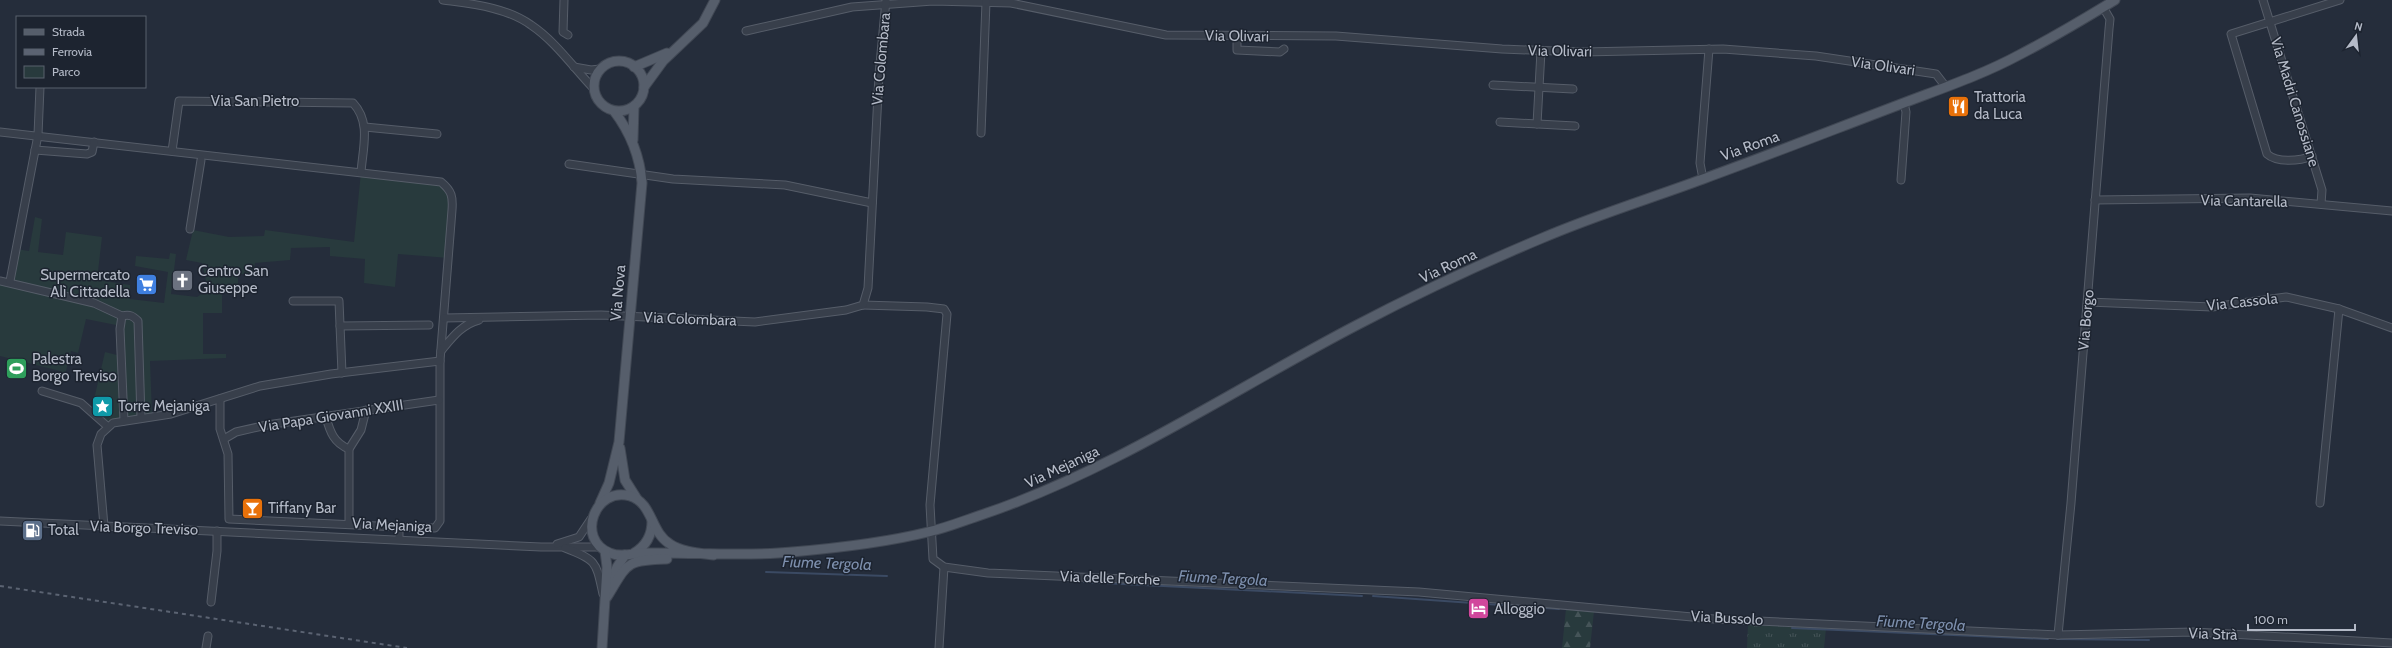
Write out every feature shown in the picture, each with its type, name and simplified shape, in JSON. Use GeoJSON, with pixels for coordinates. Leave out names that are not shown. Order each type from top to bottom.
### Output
{"type":"FeatureCollection","features":[{"type":"Feature","properties":{"kind":"main road"},"geometry":{"type":"LineString","coordinates":[[634,66],[674,49],[703,23],[716,0]]}},
{"type":"Feature","properties":{"kind":"main road","name":"Via Roma"},"geometry":{"type":"LineString","coordinates":[[1391,309],[1543,237],[1703,179],[1946,87],[2017,56],[2115,0]]}},
{"type":"Feature","properties":{"kind":"main road","name":"Via Nova"},"geometry":{"type":"LineString","coordinates":[[634,148],[632,127],[634,106],[639,101],[644,87],[654,71],[674,49]]}},
{"type":"Feature","properties":{"kind":"main road"},"geometry":{"type":"LineString","coordinates":[[593,88],[594,81],[600,69],[613,62],[628,63],[634,66],[643,79],[644,87]]}},
{"type":"Feature","properties":{"kind":"main road","name":"Via Nova"},"geometry":{"type":"LineString","coordinates":[[593,88],[594,94],[602,105],[614,111],[625,128],[634,148],[641,174],[641,199],[619,442],[609,483],[600,504]]}},
{"type":"Feature","properties":{"kind":"main road"},"geometry":{"type":"LineString","coordinates":[[614,111],[628,110],[634,106]]}},
{"type":"Feature","properties":{"kind":"main road","name":"Via Mejaniga"},"geometry":{"type":"LineString","coordinates":[[602,549],[614,555],[714,555],[780,553],[872,543],[931,531],[1005,507],[1059,485],[1152,439],[1357,325],[1391,309]]}},
{"type":"Feature","properties":{"kind":"main road","name":"Via Nova"},"geometry":{"type":"LineString","coordinates":[[619,442],[625,480],[637,499]]}},
{"type":"Feature","properties":{"kind":"main road"},"geometry":{"type":"LineString","coordinates":[[600,504],[618,495],[637,499]]}},
{"type":"Feature","properties":{"kind":"main road","name":"Via Mejaniga"},"geometry":{"type":"LineString","coordinates":[[637,499],[647,509],[652,522],[663,539],[670,544],[686,550],[714,555]]}},
{"type":"Feature","properties":{"kind":"main road","name":"Via Mejaniga"},"geometry":{"type":"LineString","coordinates":[[592,517],[600,504]]}},
{"type":"Feature","properties":{"kind":"main road"},"geometry":{"type":"LineString","coordinates":[[592,517],[592,533],[602,549],[607,567],[603,612],[602,648]]}},
{"type":"Feature","properties":{"kind":"main road"},"geometry":{"type":"LineString","coordinates":[[605,597],[614,574],[629,554],[647,540],[652,522]]}},
{"type":"Feature","properties":{"kind":"main road","name":"Via Mejaniga"},"geometry":{"type":"LineString","coordinates":[[605,597],[623,570],[631,563],[644,560],[680,559],[696,555]]}},
{"type":"Feature","properties":{"kind":"street","name":"Via Nova"},"geometry":{"type":"LineString","coordinates":[[443,0],[500,10],[531,24],[553,44],[593,88]]}},
{"type":"Feature","properties":{"kind":"street"},"geometry":{"type":"LineString","coordinates":[[564,0],[563,32],[568,36]]}},
{"type":"Feature","properties":{"kind":"street","name":"Via Madri Canossiane"},"geometry":{"type":"LineString","coordinates":[[2263,0],[2322,190],[2321,204]]}},
{"type":"Feature","properties":{"kind":"street"},"geometry":{"type":"LineString","coordinates":[[2312,156],[2298,160],[2271,158],[2264,148],[2231,34],[2340,0]]}},
{"type":"Feature","properties":{"kind":"street","name":"Via Olivari"},"geometry":{"type":"LineString","coordinates":[[746,31],[852,7],[886,2],[933,1],[1011,3],[1166,35],[1336,36],[1541,51],[1583,52],[1709,49],[1816,56],[1936,74],[1946,87]]}},
{"type":"Feature","properties":{"kind":"street","name":"Via Colombara"},"geometry":{"type":"LineString","coordinates":[[862,305],[868,288],[879,75],[886,2]]}},
{"type":"Feature","properties":{"kind":"street"},"geometry":{"type":"LineString","coordinates":[[981,133],[986,2]]}},
{"type":"Feature","properties":{"kind":"street","name":"Via Borgo"},"geometry":{"type":"LineString","coordinates":[[2058,635],[2088,302],[2110,19],[2103,7]]}},
{"type":"Feature","properties":{"kind":"street"},"geometry":{"type":"LineString","coordinates":[[1237,36],[1237,50],[1280,52],[1284,49]]}},
{"type":"Feature","properties":{"kind":"street"},"geometry":{"type":"LineString","coordinates":[[1703,179],[1700,162],[1709,49]]}},
{"type":"Feature","properties":{"kind":"street"},"geometry":{"type":"LineString","coordinates":[[1537,124],[1541,51]]}},
{"type":"Feature","properties":{"kind":"street"},"geometry":{"type":"LineString","coordinates":[[574,67],[590,70],[600,69]]}},
{"type":"Feature","properties":{"kind":"street"},"geometry":{"type":"LineString","coordinates":[[1493,85],[1573,89]]}},
{"type":"Feature","properties":{"kind":"street"},"geometry":{"type":"LineString","coordinates":[[10,281],[38,135],[40,88]]}},
{"type":"Feature","properties":{"kind":"street","name":"Via San Pietro"},"geometry":{"type":"LineString","coordinates":[[172,151],[179,101],[353,103],[360,111],[366,127],[361,172]]}},
{"type":"Feature","properties":{"kind":"street"},"geometry":{"type":"LineString","coordinates":[[1901,180],[1906,112],[1904,102]]}},
{"type":"Feature","properties":{"kind":"street"},"geometry":{"type":"LineString","coordinates":[[1500,122],[1575,126]]}},
{"type":"Feature","properties":{"kind":"street"},"geometry":{"type":"LineString","coordinates":[[366,127],[437,134]]}},
{"type":"Feature","properties":{"kind":"street"},"geometry":{"type":"LineString","coordinates":[[0,132],[38,135],[361,172],[441,182],[450,188],[452,203],[440,361],[440,521],[438,526],[399,527],[229,519],[228,454],[220,429],[220,399]]}},
{"type":"Feature","properties":{"kind":"street"},"geometry":{"type":"LineString","coordinates":[[35,150],[87,154],[92,152],[94,142]]}},
{"type":"Feature","properties":{"kind":"street"},"geometry":{"type":"LineString","coordinates":[[190,229],[201,160]]}},
{"type":"Feature","properties":{"kind":"street"},"geometry":{"type":"LineString","coordinates":[[569,164],[708,182],[785,184],[872,203]]}},
{"type":"Feature","properties":{"kind":"street","name":"Via Cantarella"},"geometry":{"type":"LineString","coordinates":[[2095,200],[2250,198],[2392,211]]}},
{"type":"Feature","properties":{"kind":"street"},"geometry":{"type":"LineString","coordinates":[[0,280],[10,281],[94,303],[122,316],[132,316],[138,321],[141,418]]}},
{"type":"Feature","properties":{"kind":"street","name":"Via Cassola"},"geometry":{"type":"LineString","coordinates":[[2088,302],[2212,307],[2286,297],[2339,309],[2392,328]]}},
{"type":"Feature","properties":{"kind":"street"},"geometry":{"type":"LineString","coordinates":[[293,301],[339,301],[342,373]]}},
{"type":"Feature","properties":{"kind":"street","name":"Via Colombara"},"geometry":{"type":"LineString","coordinates":[[444,318],[601,315],[755,322],[846,310],[862,305],[944,309],[947,314],[930,505],[931,531]]}},
{"type":"Feature","properties":{"kind":"street"},"geometry":{"type":"LineString","coordinates":[[2320,503],[2339,309]]}},
{"type":"Feature","properties":{"kind":"street"},"geometry":{"type":"LineString","coordinates":[[122,316],[120,329],[124,421]]}},
{"type":"Feature","properties":{"kind":"street","name":"Via Colombara"},"geometry":{"type":"LineString","coordinates":[[441,351],[455,334],[472,322],[492,317]]}},
{"type":"Feature","properties":{"kind":"street"},"geometry":{"type":"LineString","coordinates":[[340,326],[428,325]]}},
{"type":"Feature","properties":{"kind":"street"},"geometry":{"type":"LineString","coordinates":[[104,526],[97,445],[107,426],[124,421],[170,414],[283,381],[440,361]]}},
{"type":"Feature","properties":{"kind":"street"},"geometry":{"type":"LineString","coordinates":[[42,391],[80,403],[107,426]]}},
{"type":"Feature","properties":{"kind":"street","name":"Via Papa Giovanni XXIII"},"geometry":{"type":"LineString","coordinates":[[224,439],[236,432],[366,410],[440,400]]}},
{"type":"Feature","properties":{"kind":"street"},"geometry":{"type":"LineString","coordinates":[[349,524],[349,449],[361,430],[366,410]]}},
{"type":"Feature","properties":{"kind":"street"},"geometry":{"type":"LineString","coordinates":[[326,417],[331,433],[341,445],[349,449]]}},
{"type":"Feature","properties":{"kind":"street","name":"Via Mejaniga"},"geometry":{"type":"LineString","coordinates":[[541,547],[565,543],[579,536],[592,517]]}},
{"type":"Feature","properties":{"kind":"street"},"geometry":{"type":"LineString","coordinates":[[257,520],[257,532]]}},
{"type":"Feature","properties":{"kind":"street","name":"Via Borgo Treviso"},"geometry":{"type":"LineString","coordinates":[[0,521],[217,531]]}},
{"type":"Feature","properties":{"kind":"street"},"geometry":{"type":"LineString","coordinates":[[399,527],[399,539]]}},
{"type":"Feature","properties":{"kind":"street"},"geometry":{"type":"LineString","coordinates":[[212,602],[217,551],[217,531]]}},
{"type":"Feature","properties":{"kind":"street","name":"Via Mejaniga"},"geometry":{"type":"LineString","coordinates":[[217,531],[602,549]]}},
{"type":"Feature","properties":{"kind":"street"},"geometry":{"type":"LineString","coordinates":[[931,531],[934,559],[944,567],[939,648]]}},
{"type":"Feature","properties":{"kind":"street","name":"Via Mejaniga"},"geometry":{"type":"LineString","coordinates":[[563,548],[588,557],[592,561],[598,571],[605,597]]}},
{"type":"Feature","properties":{"kind":"street","name":"Via delle Forche"},"geometry":{"type":"LineString","coordinates":[[944,567],[988,573],[1089,576],[1397,592]]}},
{"type":"Feature","properties":{"kind":"street","name":"Via Bussolo"},"geometry":{"type":"LineString","coordinates":[[1397,592],[1419,592],[1580,605],[1714,619],[2058,635]]}},
{"type":"Feature","properties":{"kind":"street","name":"Via Strà"},"geometry":{"type":"LineString","coordinates":[[2058,635],[2194,632],[2392,643]]}},
{"type":"Feature","properties":{"kind":"street"},"geometry":{"type":"LineString","coordinates":[[206,648],[208,636]]}},
{"type":"Feature","properties":{"kind":"green space"},"geometry":{"type":"Polygon","coordinates":[[[361,172],[441,182],[449,188],[449,258],[398,254],[395,287],[364,283],[365,259],[330,256],[330,247],[291,248],[290,260],[255,263],[253,274],[238,274],[238,288],[222,288],[222,313],[203,313],[203,354],[226,354],[226,358],[150,361],[152,414],[107,421],[92,408],[105,352],[117,355],[116,325],[86,319],[78,353],[71,351],[65,375],[60,371],[0,356],[0,281],[10,281],[16,249],[29,251],[35,217],[42,219],[38,252],[63,255],[66,232],[102,237],[97,280],[130,285],[130,299],[164,303],[168,272],[135,266],[136,256],[169,259],[170,253],[176,254],[171,294],[197,297],[208,290],[202,263],[186,260],[193,230],[229,237],[264,236],[265,230],[354,242],[361,172]]]}},
{"type":"Feature","properties":{"kind":"green space"},"geometry":{"type":"Polygon","coordinates":[[[1566,609],[1594,611],[1590,648],[1562,648],[1566,609]]]}},
{"type":"Feature","properties":{"kind":"green space"},"geometry":{"type":"Polygon","coordinates":[[[1748,625],[1826,628],[1824,648],[1747,648],[1748,625]]]}},
{"type":"Feature","properties":{"kind":"waterway","name":"Fiume Tergola"},"geometry":{"type":"LineString","coordinates":[[766,572],[887,576]]}},
{"type":"Feature","properties":{"kind":"waterway","name":"Fiume Tergola"},"geometry":{"type":"LineString","coordinates":[[1084,582],[1362,596]]}},
{"type":"Feature","properties":{"kind":"waterway","name":"Fiume Tergola"},"geometry":{"type":"LineString","coordinates":[[1373,596],[1559,609]]}},
{"type":"Feature","properties":{"kind":"waterway","name":"Fiume Tergola"},"geometry":{"type":"LineString","coordinates":[[1792,628],[2048,639]]}},
{"type":"Feature","properties":{"kind":"waterway","name":"Fiume Tergola"},"geometry":{"type":"LineString","coordinates":[[2057,639],[2149,640]]}},
{"type":"Feature","properties":{"kind":"railway"},"geometry":{"type":"LineString","coordinates":[[0,586],[407,648]]}},
{"type":"Feature","properties":{"kind":"place","name":"Trattoria da Luca"},"geometry":{"type":"Point","coordinates":[1959,106]}},
{"type":"Feature","properties":{"kind":"place","name":"Centro San Giuseppe"},"geometry":{"type":"Point","coordinates":[182,280]}},
{"type":"Feature","properties":{"kind":"place","name":"Supermercato Alì Cittadella"},"geometry":{"type":"Point","coordinates":[146,284]}},
{"type":"Feature","properties":{"kind":"place","name":"Palestra Borgo Treviso"},"geometry":{"type":"Point","coordinates":[17,368]}},
{"type":"Feature","properties":{"kind":"place","name":"Torre Mejaniga"},"geometry":{"type":"Point","coordinates":[102,406]}},
{"type":"Feature","properties":{"kind":"place","name":"Tiffany Bar"},"geometry":{"type":"Point","coordinates":[253,508]}},
{"type":"Feature","properties":{"kind":"place","name":"Total"},"geometry":{"type":"Point","coordinates":[33,530]}},
{"type":"Feature","properties":{"kind":"place","name":"Alloggio"},"geometry":{"type":"Point","coordinates":[1478,609]}}]}
